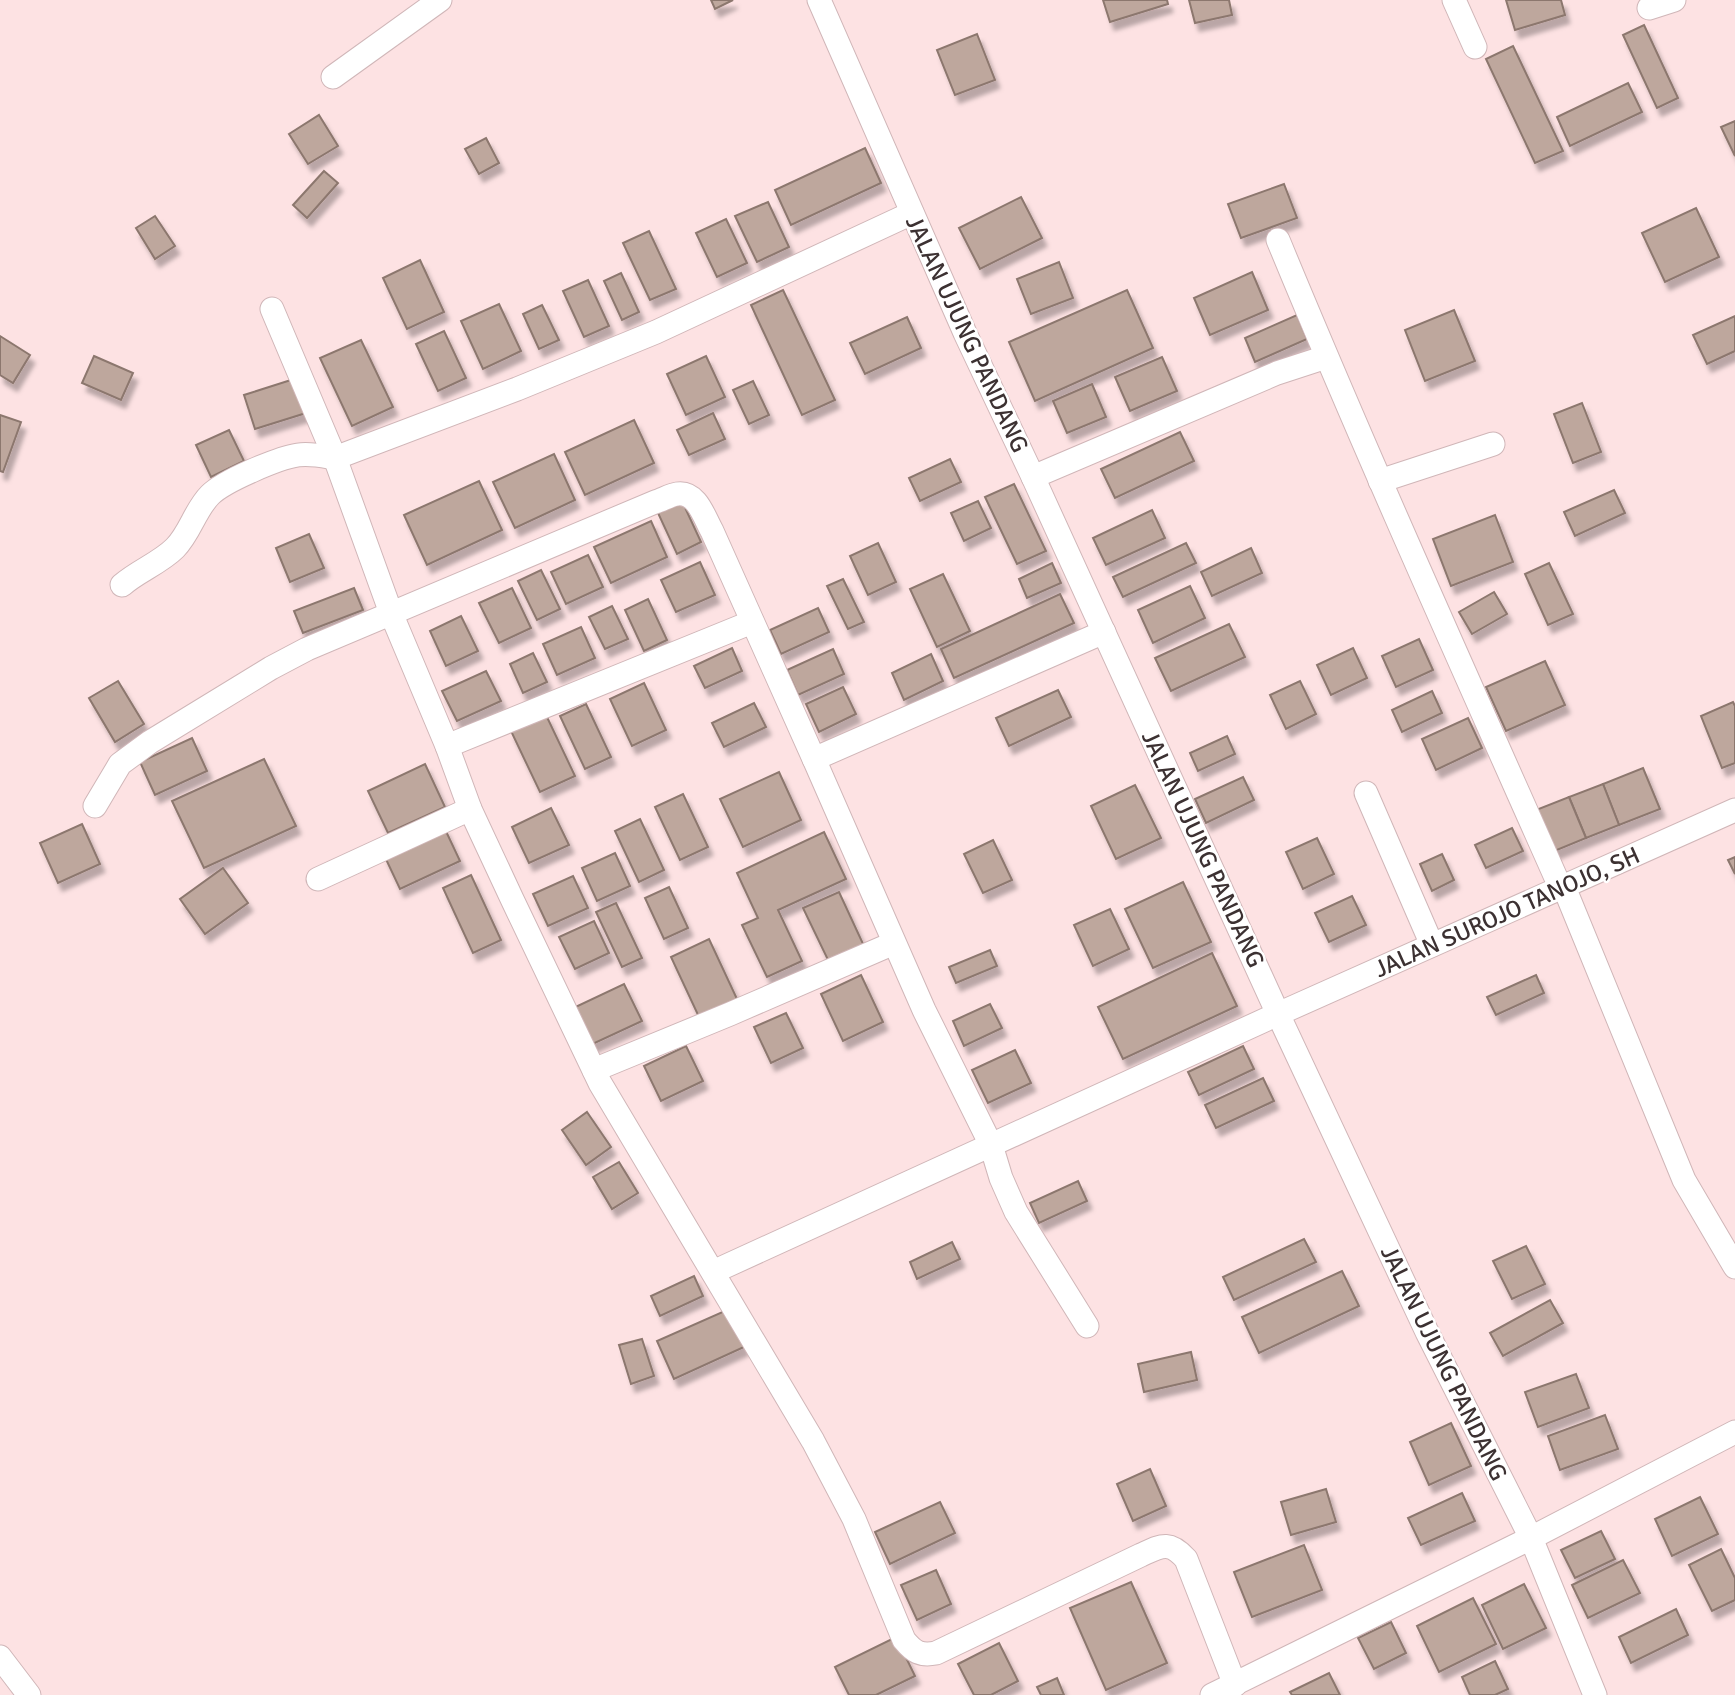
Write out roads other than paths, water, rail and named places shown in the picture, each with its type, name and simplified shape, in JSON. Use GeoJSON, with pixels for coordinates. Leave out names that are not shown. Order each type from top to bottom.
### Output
{"type":"FeatureCollection","features":[{"type":"Feature","properties":{"kind":"street"},"geometry":{"type":"LineString","coordinates":[[334,77],[440,0]]}},
{"type":"Feature","properties":{"kind":"street","name":"JALAN UJUNG PANDANG"},"geometry":{"type":"LineString","coordinates":[[819,0],[912,213],[1278,1014],[1427,1332],[1531,1538],[1595,1695]]}},
{"type":"Feature","properties":{"kind":"street"},"geometry":{"type":"LineString","coordinates":[[1454,0],[1475,47]]}},
{"type":"Feature","properties":{"kind":"street"},"geometry":{"type":"LineString","coordinates":[[1649,8],[1674,0]]}},
{"type":"Feature","properties":{"kind":"street"},"geometry":{"type":"LineString","coordinates":[[122,585],[171,552],[209,496],[246,473],[297,455],[314,454],[335,458],[517,389],[656,332],[912,213]]}},
{"type":"Feature","properties":{"kind":"street"},"geometry":{"type":"LineString","coordinates":[[1278,240],[1380,481],[1562,888],[1684,1180],[1735,1267]]}},
{"type":"Feature","properties":{"kind":"street"},"geometry":{"type":"LineString","coordinates":[[272,309],[335,458],[391,613],[447,746],[470,809],[594,1070],[813,1441],[854,1519],[904,1640],[910,1647],[926,1655],[936,1653],[1140,1555],[1160,1546],[1168,1546],[1178,1550],[1186,1559],[1235,1685]]}},
{"type":"Feature","properties":{"kind":"street"},"geometry":{"type":"LineString","coordinates":[[1033,477],[1277,373],[1326,357]]}},
{"type":"Feature","properties":{"kind":"street"},"geometry":{"type":"LineString","coordinates":[[1380,481],[1493,444]]}},
{"type":"Feature","properties":{"kind":"street"},"geometry":{"type":"LineString","coordinates":[[95,806],[120,764],[150,742],[307,649],[655,502],[681,493],[689,496],[696,500],[712,531],[924,1010],[991,1145],[1001,1178],[1016,1212],[1087,1326]]}},
{"type":"Feature","properties":{"kind":"street"},"geometry":{"type":"LineString","coordinates":[[447,746],[752,622]]}},
{"type":"Feature","properties":{"kind":"street"},"geometry":{"type":"LineString","coordinates":[[814,759],[1104,632]]}},
{"type":"Feature","properties":{"kind":"street"},"geometry":{"type":"LineString","coordinates":[[1366,793],[1432,945]]}},
{"type":"Feature","properties":{"kind":"street"},"geometry":{"type":"LineString","coordinates":[[318,879],[470,809]]}},
{"type":"Feature","properties":{"kind":"street","name":"JALAN SUROJO TANOJO, SH"},"geometry":{"type":"LineString","coordinates":[[713,1272],[1278,1014],[1735,810]]}},
{"type":"Feature","properties":{"kind":"street"},"geometry":{"type":"LineString","coordinates":[[594,1070],[894,943]]}},
{"type":"Feature","properties":{"kind":"street"},"geometry":{"type":"LineString","coordinates":[[1212,1695],[1531,1538],[1735,1432]]}},
{"type":"Feature","properties":{"kind":"street"},"geometry":{"type":"LineString","coordinates":[[0,1657],[29,1695]]}}]}
